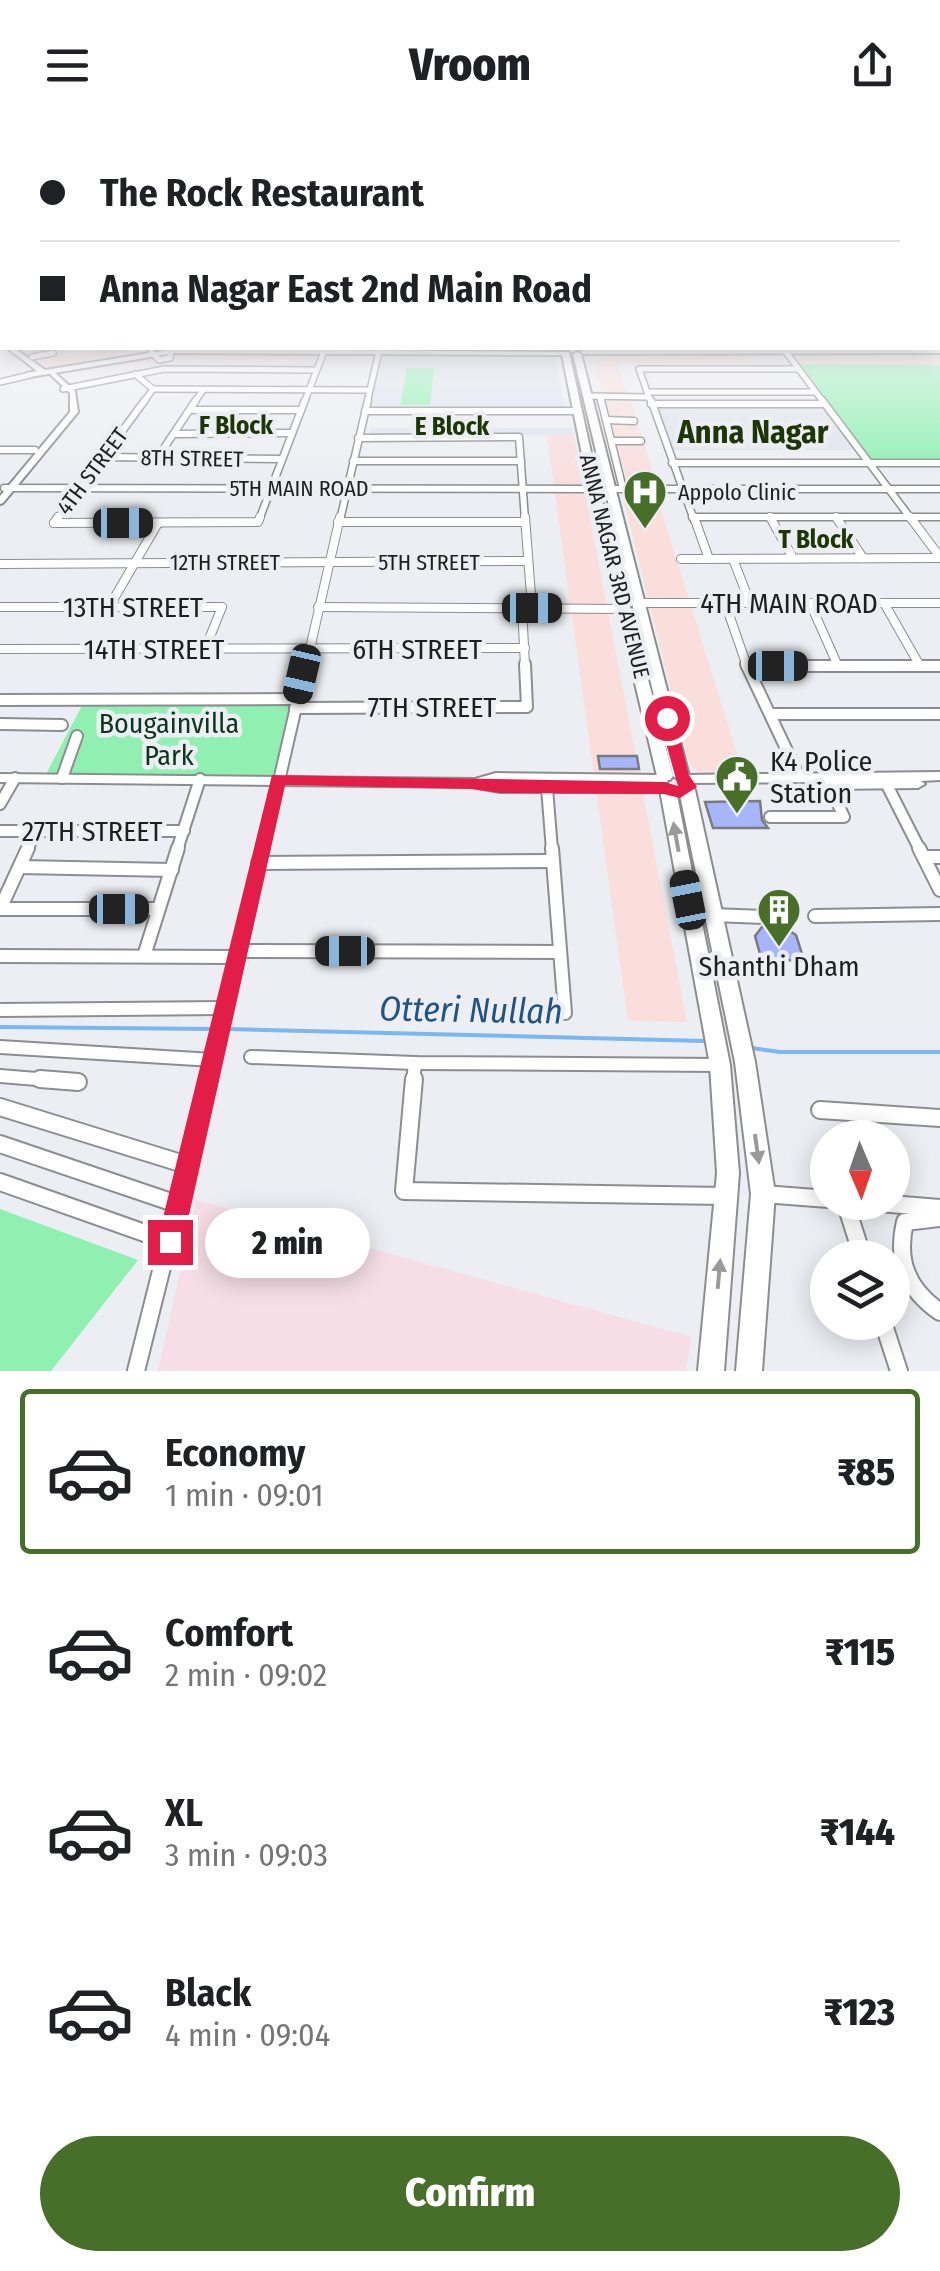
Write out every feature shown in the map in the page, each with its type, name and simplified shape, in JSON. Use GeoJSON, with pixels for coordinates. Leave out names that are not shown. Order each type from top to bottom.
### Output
{"type":"FeatureCollection","features":[{"type":"Feature","properties":{"kind":"main road"},"geometry":{"type":"LineString","coordinates":[[38,367],[46,372]]}},
{"type":"Feature","properties":{"kind":"main road"},"geometry":{"type":"LineString","coordinates":[[41,367],[46,372]]}},
{"type":"Feature","properties":{"kind":"main road"},"geometry":{"type":"LineString","coordinates":[[30,375],[71,367]]}},
{"type":"Feature","properties":{"kind":"main road","name":"ANNA NAGAR 3RD AVENUE"},"geometry":{"type":"LineString","coordinates":[[573,367],[594,489],[632,606],[742,1046],[763,1194],[749,1371]]}},
{"type":"Feature","properties":{"kind":"main road","name":"ANNA NAGAR 3RD AVENUE"},"geometry":{"type":"LineString","coordinates":[[577,367],[617,489],[632,606]]}},
{"type":"Feature","properties":{"kind":"main road","name":"ANNA NAGAR 3RD AVENUE"},"geometry":{"type":"LineString","coordinates":[[675,783],[716,1050],[728,1173],[711,1371]]}},
{"type":"Feature","properties":{"kind":"street"},"geometry":{"type":"LineString","coordinates":[[109,607],[158,523],[258,522],[317,367]]}},
{"type":"Feature","properties":{"kind":"street"},"geometry":{"type":"LineString","coordinates":[[136,1371],[180,1205],[375,367]]}},
{"type":"Feature","properties":{"kind":"street"},"geometry":{"type":"LineString","coordinates":[[66,388],[164,369],[316,370]]}},
{"type":"Feature","properties":{"kind":"street"},"geometry":{"type":"LineString","coordinates":[[709,559],[638,369],[799,369],[940,558]]}},
{"type":"Feature","properties":{"kind":"street"},"geometry":{"type":"LineString","coordinates":[[692,369],[704,392]]}},
{"type":"Feature","properties":{"kind":"street"},"geometry":{"type":"LineString","coordinates":[[741,369],[754,392]]}},
{"type":"Feature","properties":{"kind":"street"},"geometry":{"type":"LineString","coordinates":[[3,492],[74,412],[75,403],[66,388],[46,372]]}},
{"type":"Feature","properties":{"kind":"street"},"geometry":{"type":"LineString","coordinates":[[135,374],[153,389],[370,390]]}},
{"type":"Feature","properties":{"kind":"street"},"geometry":{"type":"LineString","coordinates":[[0,382],[30,375]]}},
{"type":"Feature","properties":{"kind":"street"},"geometry":{"type":"LineString","coordinates":[[3,492],[66,410],[66,388]]}},
{"type":"Feature","properties":{"kind":"street","name":"4TH STREET"},"geometry":{"type":"LineString","coordinates":[[153,389],[54,523],[158,523]]}},
{"type":"Feature","properties":{"kind":"street"},"geometry":{"type":"LineString","coordinates":[[158,457],[202,390]]}},
{"type":"Feature","properties":{"kind":"street"},"geometry":{"type":"LineString","coordinates":[[649,398],[704,392],[814,392]]}},
{"type":"Feature","properties":{"kind":"street"},"geometry":{"type":"LineString","coordinates":[[588,396],[822,404]]}},
{"type":"Feature","properties":{"kind":"street"},"geometry":{"type":"LineString","coordinates":[[600,396],[612,442],[617,489],[940,490]]}},
{"type":"Feature","properties":{"kind":"street"},"geometry":{"type":"LineString","coordinates":[[190,410],[300,410]]}},
{"type":"Feature","properties":{"kind":"street"},"geometry":{"type":"LineString","coordinates":[[364,411],[579,411]]}},
{"type":"Feature","properties":{"kind":"street"},"geometry":{"type":"LineString","coordinates":[[606,420],[634,421]]}},
{"type":"Feature","properties":{"kind":"street"},"geometry":{"type":"LineString","coordinates":[[175,434],[292,434]]}},
{"type":"Feature","properties":{"kind":"street","name":"7TH STREET"},"geometry":{"type":"LineString","coordinates":[[296,703],[527,708],[528,561],[519,437],[358,438]]}},
{"type":"Feature","properties":{"kind":"street"},"geometry":{"type":"LineString","coordinates":[[612,442],[641,441]]}},
{"type":"Feature","properties":{"kind":"street"},"geometry":{"type":"LineString","coordinates":[[0,450],[34,450]]}},
{"type":"Feature","properties":{"kind":"street","name":"8TH STREET"},"geometry":{"type":"LineString","coordinates":[[102,458],[282,459]]}},
{"type":"Feature","properties":{"kind":"street"},"geometry":{"type":"LineString","coordinates":[[353,461],[521,461]]}},
{"type":"Feature","properties":{"kind":"street"},"geometry":{"type":"LineString","coordinates":[[672,463],[940,463]]}},
{"type":"Feature","properties":{"kind":"street","name":"5TH MAIN ROAD"},"geometry":{"type":"LineString","coordinates":[[3,492],[79,488],[594,489]]}},
{"type":"Feature","properties":{"kind":"street"},"geometry":{"type":"LineString","coordinates":[[692,517],[940,517]]}},
{"type":"Feature","properties":{"kind":"street"},"geometry":{"type":"LineString","coordinates":[[770,517],[793,558]]}},
{"type":"Feature","properties":{"kind":"street"},"geometry":{"type":"LineString","coordinates":[[836,517],[863,558]]}},
{"type":"Feature","properties":{"kind":"street"},"geometry":{"type":"LineString","coordinates":[[338,522],[525,522]]}},
{"type":"Feature","properties":{"kind":"street","name":"4TH MAIN ROAD"},"geometry":{"type":"LineString","coordinates":[[682,559],[940,558]]}},
{"type":"Feature","properties":{"kind":"street"},"geometry":{"type":"LineString","coordinates":[[733,559],[750,604]]}},
{"type":"Feature","properties":{"kind":"street","name":"5TH STREET"},"geometry":{"type":"LineString","coordinates":[[329,562],[528,561]]}},
{"type":"Feature","properties":{"kind":"street","name":"12TH STREET"},"geometry":{"type":"LineString","coordinates":[[0,564],[329,562]]}},
{"type":"Feature","properties":{"kind":"street"},"geometry":{"type":"LineString","coordinates":[[884,603],[920,666]]}},
{"type":"Feature","properties":{"kind":"street","name":"4TH MAIN ROAD"},"geometry":{"type":"LineString","coordinates":[[318,608],[940,603]]}},
{"type":"Feature","properties":{"kind":"street"},"geometry":{"type":"LineString","coordinates":[[725,604],[748,666],[799,776]]}},
{"type":"Feature","properties":{"kind":"street"},"geometry":{"type":"LineString","coordinates":[[810,604],[838,666]]}},
{"type":"Feature","properties":{"kind":"street","name":"13TH STREET"},"geometry":{"type":"LineString","coordinates":[[0,607],[222,607],[205,649]]}},
{"type":"Feature","properties":{"kind":"street","name":"6TH STREET"},"geometry":{"type":"LineString","coordinates":[[308,650],[525,648]]}},
{"type":"Feature","properties":{"kind":"street","name":"14TH STREET"},"geometry":{"type":"LineString","coordinates":[[0,649],[308,650]]}},
{"type":"Feature","properties":{"kind":"street"},"geometry":{"type":"LineString","coordinates":[[748,666],[940,666]]}},
{"type":"Feature","properties":{"kind":"street"},"geometry":{"type":"LineString","coordinates":[[0,700],[296,703]]}},
{"type":"Feature","properties":{"kind":"street"},"geometry":{"type":"LineString","coordinates":[[771,714],[940,714]]}},
{"type":"Feature","properties":{"kind":"street"},"geometry":{"type":"LineString","coordinates":[[0,724],[62,725]]}},
{"type":"Feature","properties":{"kind":"street"},"geometry":{"type":"LineString","coordinates":[[62,778],[77,736]]}},
{"type":"Feature","properties":{"kind":"street"},"geometry":{"type":"LineString","coordinates":[[472,783],[496,776],[675,783],[940,784]]}},
{"type":"Feature","properties":{"kind":"street"},"geometry":{"type":"LineString","coordinates":[[0,804],[7,778],[278,779],[546,788],[799,776],[940,776]]}},
{"type":"Feature","properties":{"kind":"street"},"geometry":{"type":"LineString","coordinates":[[144,956],[200,778]]}},
{"type":"Feature","properties":{"kind":"street"},"geometry":{"type":"LineString","coordinates":[[770,817],[844,817],[829,785]]}},
{"type":"Feature","properties":{"kind":"street"},"geometry":{"type":"LineString","coordinates":[[887,785],[940,890]]}},
{"type":"Feature","properties":{"kind":"street"},"geometry":{"type":"LineString","coordinates":[[546,788],[565,1013]]}},
{"type":"Feature","properties":{"kind":"street","name":"27TH STREET"},"geometry":{"type":"LineString","coordinates":[[0,831],[184,831]]}},
{"type":"Feature","properties":{"kind":"street"},"geometry":{"type":"LineString","coordinates":[[36,831],[0,909],[158,909]]}},
{"type":"Feature","properties":{"kind":"street"},"geometry":{"type":"LineString","coordinates":[[924,858],[940,858]]}},
{"type":"Feature","properties":{"kind":"street"},"geometry":{"type":"LineString","coordinates":[[258,863],[551,861]]}},
{"type":"Feature","properties":{"kind":"street"},"geometry":{"type":"LineString","coordinates":[[20,867],[172,870]]}},
{"type":"Feature","properties":{"kind":"street"},"geometry":{"type":"LineString","coordinates":[[815,916],[940,914]]}},
{"type":"Feature","properties":{"kind":"street"},"geometry":{"type":"LineString","coordinates":[[712,915],[788,918]]}},
{"type":"Feature","properties":{"kind":"street"},"geometry":{"type":"LineString","coordinates":[[0,956],[559,952]]}},
{"type":"Feature","properties":{"kind":"street"},"geometry":{"type":"LineString","coordinates":[[0,1010],[224,1008]]}},
{"type":"Feature","properties":{"kind":"street"},"geometry":{"type":"LineString","coordinates":[[0,1048],[212,1060]]}},
{"type":"Feature","properties":{"kind":"street"},"geometry":{"type":"LineString","coordinates":[[251,1057],[415,1063],[716,1050]]}},
{"type":"Feature","properties":{"kind":"street"},"geometry":{"type":"LineString","coordinates":[[415,1063],[404,1191],[725,1196]]}},
{"type":"Feature","properties":{"kind":"street"},"geometry":{"type":"LineString","coordinates":[[0,1076],[78,1082]]}},
{"type":"Feature","properties":{"kind":"street"},"geometry":{"type":"LineString","coordinates":[[0,1107],[188,1165]]}},
{"type":"Feature","properties":{"kind":"street"},"geometry":{"type":"LineString","coordinates":[[820,1110],[940,1118]]}},
{"type":"Feature","properties":{"kind":"street"},"geometry":{"type":"LineString","coordinates":[[0,1144],[180,1205]]}},
{"type":"Feature","properties":{"kind":"street"},"geometry":{"type":"LineString","coordinates":[[0,1182],[170,1242]]}},
{"type":"Feature","properties":{"kind":"street"},"geometry":{"type":"LineString","coordinates":[[763,1194],[810,1198]]}},
{"type":"Feature","properties":{"kind":"street"},"geometry":{"type":"LineString","coordinates":[[910,1208],[936,1212]]}},
{"type":"Feature","properties":{"kind":"street"},"geometry":{"type":"LineString","coordinates":[[936,1212],[905,1222],[898,1248],[905,1275],[924,1302],[940,1312]]}},
{"type":"Feature","properties":{"kind":"street"},"geometry":{"type":"LineString","coordinates":[[890,1340],[899,1371]]}},
{"type":"Feature","properties":{"kind":"shaded area"},"geometry":{"type":"Polygon","coordinates":[[[379,367],[557,367],[565,408],[368,408],[379,367]]]}},
{"type":"Feature","properties":{"kind":"shaded area"},"geometry":{"type":"Polygon","coordinates":[[[595,367],[619,367],[627,395],[603,394],[595,367]]]}},
{"type":"Feature","properties":{"kind":"shaded area"},"geometry":{"type":"Polygon","coordinates":[[[606,399],[630,399],[657,486],[628,486],[606,399]]]}},
{"type":"Feature","properties":{"kind":"shaded area"},"geometry":{"type":"Polygon","coordinates":[[[656,406],[821,406],[855,450],[671,450],[656,406]]]}},
{"type":"Feature","properties":{"kind":"shaded area"},"geometry":{"type":"Polygon","coordinates":[[[371,428],[572,428],[574,435],[370,436],[371,428]]]}},
{"type":"Feature","properties":{"kind":"shaded area"},"geometry":{"type":"Polygon","coordinates":[[[547,435],[574,435],[687,1022],[628,1021],[547,435]]]}},
{"type":"Feature","properties":{"kind":"shaded area"},"geometry":{"type":"Polygon","coordinates":[[[656,494],[743,773],[700,773],[689,764],[623,497],[656,494]]]}},
{"type":"Feature","properties":{"kind":"shaded area"},"geometry":{"type":"Polygon","coordinates":[[[196,1200],[691,1337],[686,1371],[158,1371],[196,1200]]]}},
{"type":"Feature","properties":{"kind":"green space"},"geometry":{"type":"Polygon","coordinates":[[[799,367],[940,367],[940,462],[870,462],[799,367]]]}},
{"type":"Feature","properties":{"kind":"green space"},"geometry":{"type":"Polygon","coordinates":[[[407,368],[434,368],[430,405],[400,405],[407,368]]]}},
{"type":"Feature","properties":{"kind":"green space","name":"Bougainvilla Park"},"geometry":{"type":"Polygon","coordinates":[[[84,702],[293,702],[275,775],[46,774],[84,702]]]}},
{"type":"Feature","properties":{"kind":"green space"},"geometry":{"type":"Polygon","coordinates":[[[0,1209],[138,1260],[51,1371],[0,1371],[0,1209]]]}},
{"type":"Feature","properties":{"kind":"building"},"geometry":{"type":"Polygon","coordinates":[[[598,756],[637,756],[639,769],[600,769],[598,756]]]}},
{"type":"Feature","properties":{"kind":"building","name":"K4 Police Station"},"geometry":{"type":"Polygon","coordinates":[[[760,801],[762,820],[768,828],[713,828],[705,802],[760,801]]]}},
{"type":"Feature","properties":{"kind":"building","name":"Shanthi Dham"},"geometry":{"type":"Polygon","coordinates":[[[762,927],[785,928],[796,935],[804,960],[762,961],[755,936],[762,927]]]}},
{"type":"Feature","properties":{"kind":"waterway","name":"Otteri Nullah"},"geometry":{"type":"LineString","coordinates":[[0,1027],[215,1029]]}},
{"type":"Feature","properties":{"kind":"waterway","name":"Otteri Nullah"},"geometry":{"type":"LineString","coordinates":[[228,1029],[704,1041]]}},
{"type":"Feature","properties":{"kind":"waterway","name":"Otteri Nullah"},"geometry":{"type":"LineString","coordinates":[[752,1048],[780,1052],[940,1052]]}},
{"type":"Feature","properties":{"kind":"place","name":"Appolo Clinic"},"geometry":{"type":"Point","coordinates":[645,530]}},
{"type":"Feature","properties":{"kind":"place","name":"K4 Police Station"},"geometry":{"type":"Point","coordinates":[737,815]}},
{"type":"Feature","properties":{"kind":"place","name":"Shanthi Dham"},"geometry":{"type":"Point","coordinates":[779,948]}},
{"type":"Feature","properties":{"kind":"district","name":"F Block"},"geometry":{"type":"Point","coordinates":[236,425]}},
{"type":"Feature","properties":{"kind":"district","name":"E Block"},"geometry":{"type":"Point","coordinates":[452,426]}},
{"type":"Feature","properties":{"kind":"district","name":"Anna Nagar"},"geometry":{"type":"Point","coordinates":[753,432]}},
{"type":"Feature","properties":{"kind":"district","name":"T Block"},"geometry":{"type":"Point","coordinates":[816,539]}},
{"type":"Feature","properties":{"kind":"route"},"geometry":{"type":"LineString","coordinates":[[170,1242],[278,779],[472,783],[500,788],[664,788],[680,792],[689,787],[681,776],[667,718]]}}]}
